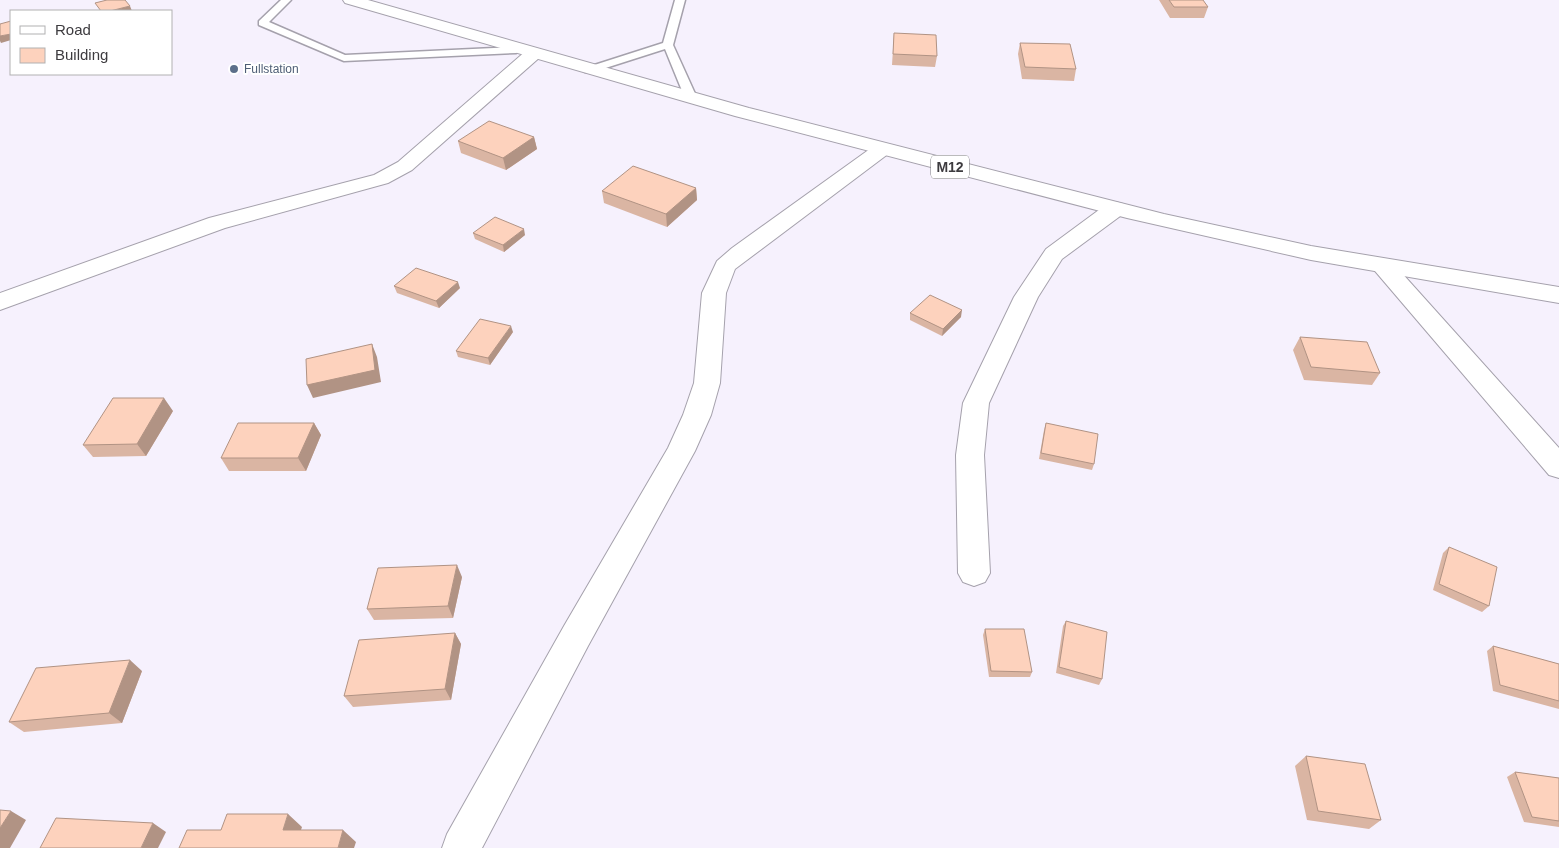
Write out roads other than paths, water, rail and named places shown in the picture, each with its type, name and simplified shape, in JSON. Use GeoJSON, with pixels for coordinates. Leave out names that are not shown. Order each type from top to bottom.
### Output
{"type":"FeatureCollection","features":[{"type":"Feature","properties":{"kind":"main road","name":"M12"},"geometry":{"type":"LineString","coordinates":[[351,0],[525,52],[881,150],[1115,209],[1274,246],[1559,295]]}},
{"type":"Feature","properties":{"kind":"main road"},"geometry":{"type":"LineString","coordinates":[[0,302],[217,223],[381,179],[405,166],[525,52]]}},
{"type":"Feature","properties":{"kind":"main road"},"geometry":{"type":"LineString","coordinates":[[461,848],[576,636],[681,451],[697,415],[707,383],[714,293],[725,266],[881,150]]}},
{"type":"Feature","properties":{"kind":"main road"},"geometry":{"type":"LineString","coordinates":[[974,572],[970,455],[976,403],[1026,297],[1054,254],[1115,209]]}},
{"type":"Feature","properties":{"kind":"main road"},"geometry":{"type":"LineString","coordinates":[[1383,266],[1559,467]]}},
{"type":"Feature","properties":{"kind":"lane"},"geometry":{"type":"LineString","coordinates":[[286,0],[263,23],[344,58],[525,52]]}},
{"type":"Feature","properties":{"kind":"lane"},"geometry":{"type":"LineString","coordinates":[[680,0],[668,46],[691,98]]}},
{"type":"Feature","properties":{"kind":"lane"},"geometry":{"type":"LineString","coordinates":[[589,70],[668,46]]}},
{"type":"Feature","properties":{"kind":"place","name":"Fullstation"},"geometry":{"type":"Point","coordinates":[234,69]}}]}
